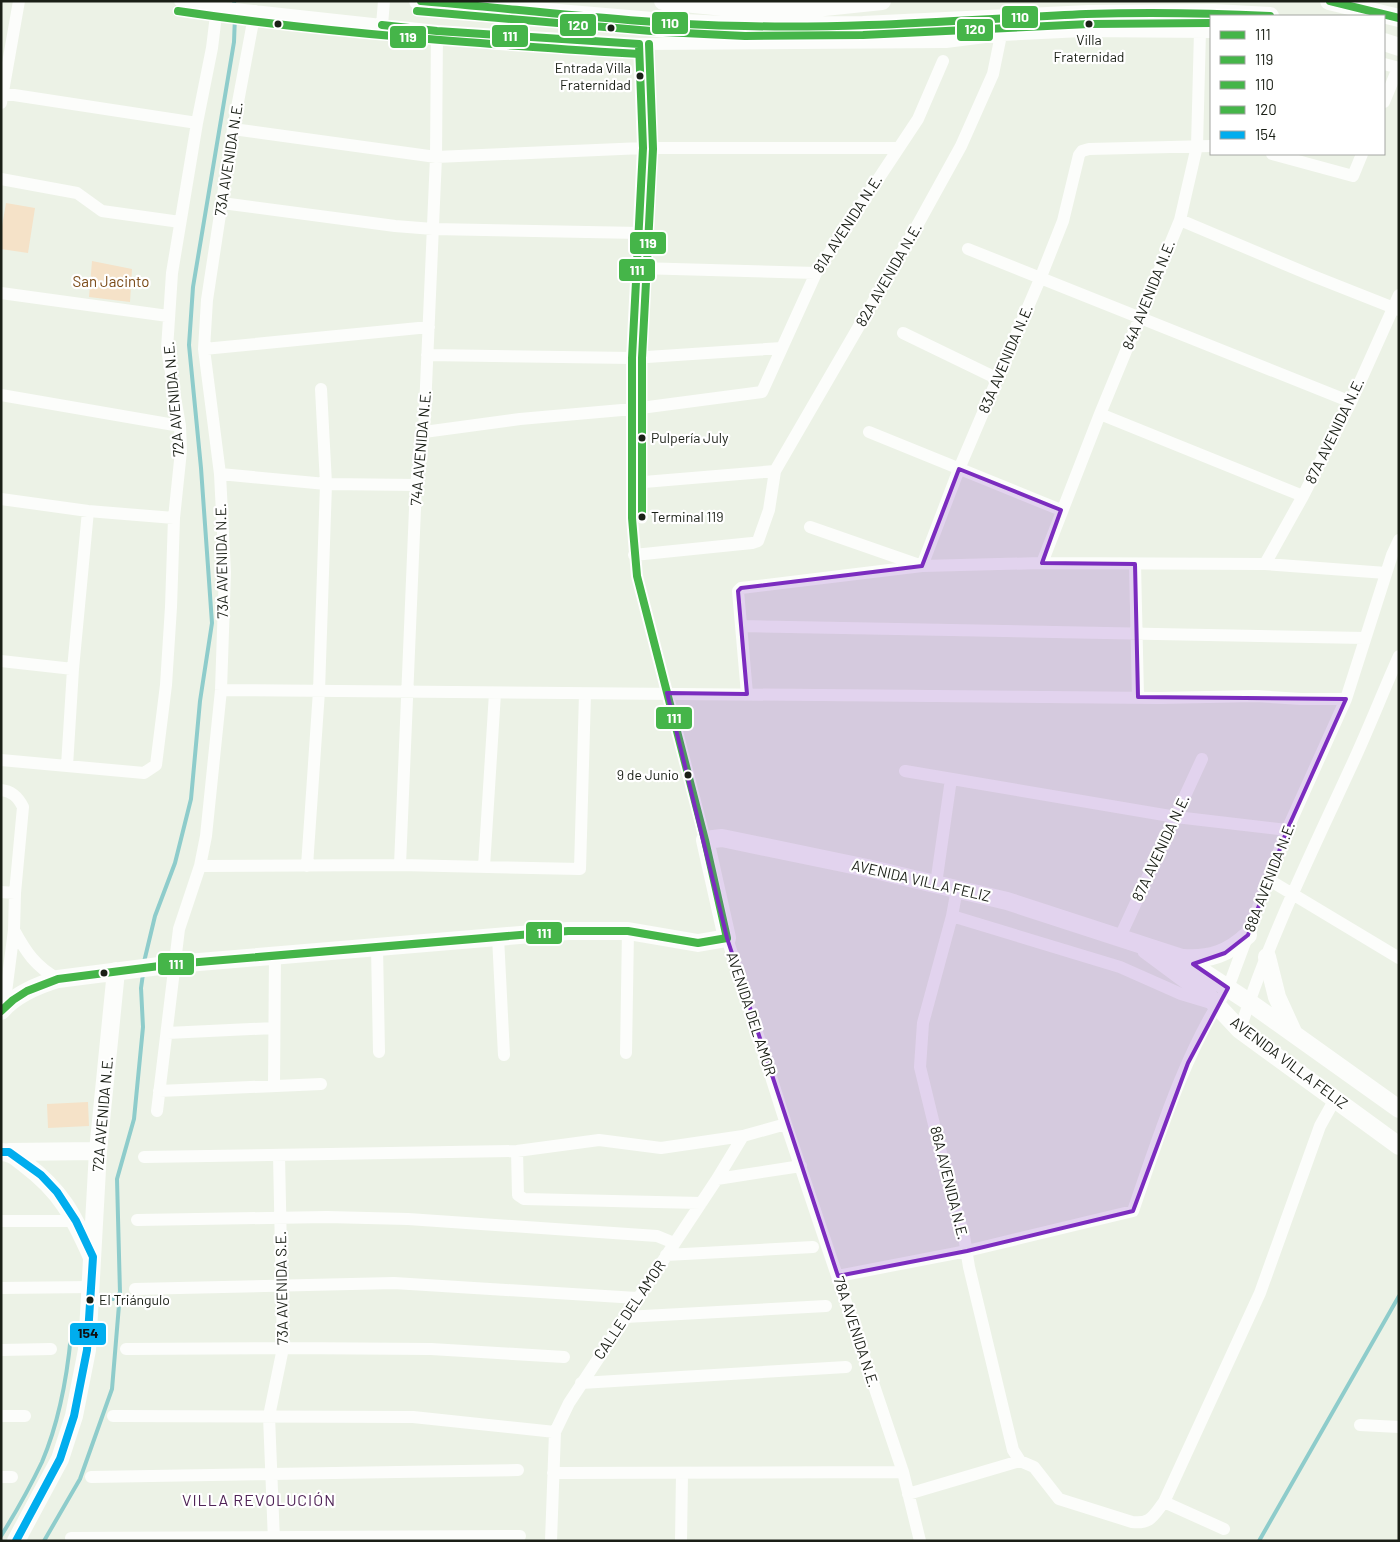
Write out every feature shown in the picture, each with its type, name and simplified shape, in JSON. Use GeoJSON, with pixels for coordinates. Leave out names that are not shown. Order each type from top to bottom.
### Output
{"type":"FeatureCollection","features":[{"type":"Feature","properties":{"kind":"street"},"geometry":{"type":"LineString","coordinates":[[19,1],[2,96],[197,123]]}},
{"type":"Feature","properties":{"kind":"street"},"geometry":{"type":"LineString","coordinates":[[180,1],[224,8],[437,31],[639,44],[946,42],[1001,36],[1082,31],[1205,31]]}},
{"type":"Feature","properties":{"kind":"street"},"geometry":{"type":"LineString","coordinates":[[382,25],[384,1]]}},
{"type":"Feature","properties":{"kind":"street"},"geometry":{"type":"LineString","coordinates":[[418,1],[664,22],[745,26],[863,25],[1089,14],[1210,16]]}},
{"type":"Feature","properties":{"kind":"street"},"geometry":{"type":"LineString","coordinates":[[671,2],[786,11],[882,1]]}},
{"type":"Feature","properties":{"kind":"street"},"geometry":{"type":"LineString","coordinates":[[1329,1],[1399,18]]}},
{"type":"Feature","properties":{"kind":"street","name":"72A AVENIDA N.E."},"geometry":{"type":"LineString","coordinates":[[66,766],[144,773],[156,765],[169,644],[174,518],[182,451],[180,426],[167,349],[168,316],[172,273],[197,123],[212,48],[224,8]]}},
{"type":"Feature","properties":{"kind":"street","name":"73A AVENIDA N.E."},"geometry":{"type":"LineString","coordinates":[[157,1111],[179,929],[200,866],[206,836],[221,690],[225,572],[220,474],[204,349],[207,300],[251,10]]}},
{"type":"Feature","properties":{"kind":"street","name":"74A AVENIDA N.E."},"geometry":{"type":"LineString","coordinates":[[400,865],[416,485],[424,432],[428,355],[436,157],[437,31]]}},
{"type":"Feature","properties":{"kind":"street","name":"84A AVENIDA N.E."},"geometry":{"type":"LineString","coordinates":[[1042,563],[1061,510],[1180,220],[1197,146],[1205,31]]}},
{"type":"Feature","properties":{"kind":"street","name":"82A AVENIDA N.E."},"geometry":{"type":"LineString","coordinates":[[634,555],[758,541],[769,510],[775,472],[961,146],[993,74],[1001,36]]}},
{"type":"Feature","properties":{"kind":"street"},"geometry":{"type":"LineString","coordinates":[[1385,42],[1399,47]]}},
{"type":"Feature","properties":{"kind":"street","name":"AVENIDA DEL AMOR"},"geometry":{"type":"LineString","coordinates":[[639,44],[643,148],[632,358],[634,555],[637,576],[705,840],[727,938],[786,1124]]}},
{"type":"Feature","properties":{"kind":"street","name":"81A AVENIDA N.E."},"geometry":{"type":"LineString","coordinates":[[633,409],[762,392],[816,273],[918,119],[943,61]]}},
{"type":"Feature","properties":{"kind":"street"},"geometry":{"type":"LineString","coordinates":[[1385,64],[1398,68],[1385,100]]}},
{"type":"Feature","properties":{"kind":"street"},"geometry":{"type":"LineString","coordinates":[[233,129],[436,157],[643,148],[898,148]]}},
{"type":"Feature","properties":{"kind":"street"},"geometry":{"type":"LineString","coordinates":[[1197,146],[1210,146]]}},
{"type":"Feature","properties":{"kind":"street","name":"83A AVENIDA N.E."},"geometry":{"type":"LineString","coordinates":[[922,566],[958,469],[998,379],[1063,221],[1079,155],[1082,151],[1089,149],[1197,146]]}},
{"type":"Feature","properties":{"kind":"street"},"geometry":{"type":"LineString","coordinates":[[1276,155],[1353,176],[1362,155]]}},
{"type":"Feature","properties":{"kind":"street"},"geometry":{"type":"LineString","coordinates":[[1,179],[77,193],[102,211],[180,222]]}},
{"type":"Feature","properties":{"kind":"street"},"geometry":{"type":"LineString","coordinates":[[222,203],[395,226],[640,232]]}},
{"type":"Feature","properties":{"kind":"street"},"geometry":{"type":"LineString","coordinates":[[1180,220],[1396,309]]}},
{"type":"Feature","properties":{"kind":"street"},"geometry":{"type":"LineString","coordinates":[[968,249],[1351,402]]}},
{"type":"Feature","properties":{"kind":"street"},"geometry":{"type":"LineString","coordinates":[[638,268],[816,273]]}},
{"type":"Feature","properties":{"kind":"street"},"geometry":{"type":"LineString","coordinates":[[1,293],[168,316]]}},
{"type":"Feature","properties":{"kind":"street","name":"87A AVENIDA N.E."},"geometry":{"type":"LineString","coordinates":[[1265,564],[1303,496],[1351,402],[1396,309],[1399,295]]}},
{"type":"Feature","properties":{"kind":"street"},"geometry":{"type":"LineString","coordinates":[[204,349],[429,327]]}},
{"type":"Feature","properties":{"kind":"street"},"geometry":{"type":"LineString","coordinates":[[903,333],[998,379]]}},
{"type":"Feature","properties":{"kind":"street"},"geometry":{"type":"LineString","coordinates":[[428,355],[632,358],[782,348]]}},
{"type":"Feature","properties":{"kind":"street"},"geometry":{"type":"LineString","coordinates":[[307,866],[319,691],[326,484],[321,389]]}},
{"type":"Feature","properties":{"kind":"street"},"geometry":{"type":"LineString","coordinates":[[1,395],[180,426]]}},
{"type":"Feature","properties":{"kind":"street"},"geometry":{"type":"LineString","coordinates":[[424,432],[633,409]]}},
{"type":"Feature","properties":{"kind":"street"},"geometry":{"type":"LineString","coordinates":[[1100,414],[1303,496]]}},
{"type":"Feature","properties":{"kind":"street"},"geometry":{"type":"LineString","coordinates":[[869,432],[1061,510]]}},
{"type":"Feature","properties":{"kind":"street"},"geometry":{"type":"LineString","coordinates":[[632,483],[775,472]]}},
{"type":"Feature","properties":{"kind":"street"},"geometry":{"type":"LineString","coordinates":[[220,474],[326,484],[416,485]]}},
{"type":"Feature","properties":{"kind":"street"},"geometry":{"type":"LineString","coordinates":[[1,499],[88,511],[174,518]]}},
{"type":"Feature","properties":{"kind":"street"},"geometry":{"type":"LineString","coordinates":[[1,760],[66,766],[88,511]]}},
{"type":"Feature","properties":{"kind":"street"},"geometry":{"type":"LineString","coordinates":[[810,527],[922,566]]}},
{"type":"Feature","properties":{"kind":"street","name":"88A AVENIDA N.E."},"geometry":{"type":"LineString","coordinates":[[967,1251],[1133,1211],[1188,1063],[1216,1005],[1228,988],[1287,830],[1346,699],[1386,573],[1399,540]]}},
{"type":"Feature","properties":{"kind":"street"},"geometry":{"type":"LineString","coordinates":[[747,694],[738,591],[741,588],[922,566],[1042,563],[1265,564],[1386,573]]}},
{"type":"Feature","properties":{"kind":"street"},"geometry":{"type":"LineString","coordinates":[[1135,564],[1138,697]]}},
{"type":"Feature","properties":{"kind":"street"},"geometry":{"type":"LineString","coordinates":[[741,626],[1365,638]]}},
{"type":"Feature","properties":{"kind":"street","name":"88A AVENIDA N.E."},"geometry":{"type":"LineString","coordinates":[[1240,1030],[1249,1002],[1292,895],[1351,768],[1399,656]]}},
{"type":"Feature","properties":{"kind":"street"},"geometry":{"type":"LineString","coordinates":[[1,661],[73,669]]}},
{"type":"Feature","properties":{"kind":"street"},"geometry":{"type":"LineString","coordinates":[[221,690],[585,694],[1256,696],[1346,699]]}},
{"type":"Feature","properties":{"kind":"street"},"geometry":{"type":"LineString","coordinates":[[484,867],[495,693]]}},
{"type":"Feature","properties":{"kind":"street"},"geometry":{"type":"LineString","coordinates":[[200,866],[400,865],[580,869],[585,694]]}},
{"type":"Feature","properties":{"kind":"street","name":"87A AVENIDA N.E."},"geometry":{"type":"LineString","coordinates":[[1127,939],[1176,817],[1202,759]]}},
{"type":"Feature","properties":{"kind":"street"},"geometry":{"type":"LineString","coordinates":[[905,771],[1176,817],[1287,830]]}},
{"type":"Feature","properties":{"kind":"street"},"geometry":{"type":"LineString","coordinates":[[936,884],[951,779]]}},
{"type":"Feature","properties":{"kind":"street"},"geometry":{"type":"LineString","coordinates":[[1,790],[6,790],[18,797],[23,807],[15,893],[14,930],[3,1009]]}},
{"type":"Feature","properties":{"kind":"street","name":"AVENIDA VILLA FELIZ"},"geometry":{"type":"LineString","coordinates":[[705,840],[722,838],[867,868],[1007,901],[1182,958],[1295,1034],[1399,1109]]}},
{"type":"Feature","properties":{"kind":"street"},"geometry":{"type":"LineString","coordinates":[[1268,880],[1399,958]]}},
{"type":"Feature","properties":{"kind":"street","name":"86A AVENIDA N.E."},"geometry":{"type":"LineString","coordinates":[[957,889],[952,916],[923,1023],[920,1067],[949,1186],[964,1236],[1013,1450],[1020,1461]]}},
{"type":"Feature","properties":{"kind":"street"},"geometry":{"type":"LineString","coordinates":[[1,892],[15,893]]}},
{"type":"Feature","properties":{"kind":"street"},"geometry":{"type":"LineString","coordinates":[[952,916],[1120,967],[1181,994],[1216,1005]]}},
{"type":"Feature","properties":{"kind":"street"},"geometry":{"type":"LineString","coordinates":[[14,930],[33,961],[44,971],[58,979]]}},
{"type":"Feature","properties":{"kind":"street"},"geometry":{"type":"LineString","coordinates":[[3,1009],[23,993],[45,982],[120,970],[175,964],[568,931],[628,931],[698,942],[727,938]]}},
{"type":"Feature","properties":{"kind":"street"},"geometry":{"type":"LineString","coordinates":[[626,1053],[628,931]]}},
{"type":"Feature","properties":{"kind":"street"},"geometry":{"type":"LineString","coordinates":[[1182,958],[1196,959],[1218,955],[1237,945],[1248,935]]}},
{"type":"Feature","properties":{"kind":"street"},"geometry":{"type":"LineString","coordinates":[[498,937],[504,1055]]}},
{"type":"Feature","properties":{"kind":"street","name":"AVENIDA VILLA FELIZ"},"geometry":{"type":"LineString","coordinates":[[1127,939],[1208,996],[1240,1030],[1399,1146]]}},
{"type":"Feature","properties":{"kind":"street"},"geometry":{"type":"LineString","coordinates":[[377,947],[379,1052]]}},
{"type":"Feature","properties":{"kind":"street"},"geometry":{"type":"LineString","coordinates":[[274,1086],[275,956]]}},
{"type":"Feature","properties":{"kind":"street"},"geometry":{"type":"LineString","coordinates":[[1267,957],[1277,997],[1295,1034]]}},
{"type":"Feature","properties":{"kind":"street","name":"72A AVENIDA N.E."},"geometry":{"type":"LineString","coordinates":[[16,1541],[54,1471],[74,1416],[87,1350],[98,1151],[120,970]]}},
{"type":"Feature","properties":{"kind":"street"},"geometry":{"type":"LineString","coordinates":[[167,1033],[274,1028]]}},
{"type":"Feature","properties":{"kind":"street"},"geometry":{"type":"LineString","coordinates":[[159,1091],[321,1084]]}},
{"type":"Feature","properties":{"kind":"street"},"geometry":{"type":"LineString","coordinates":[[908,1494],[1020,1461],[1034,1468],[1059,1499],[1132,1522],[1143,1523],[1152,1518],[1164,1502],[1260,1293],[1320,1126],[1335,1099]]}},
{"type":"Feature","properties":{"kind":"street"},"geometry":{"type":"LineString","coordinates":[[144,1157],[517,1151],[599,1140],[661,1148],[743,1136],[786,1124]]}},
{"type":"Feature","properties":{"kind":"street","name":"78A AVENIDA N.E."},"geometry":{"type":"LineString","coordinates":[[786,1124],[903,1472],[920,1541]]}},
{"type":"Feature","properties":{"kind":"street","name":"CALLE DEL AMOR"},"geometry":{"type":"LineString","coordinates":[[551,1541],[555,1432],[581,1383],[717,1179],[743,1136]]}},
{"type":"Feature","properties":{"kind":"street"},"geometry":{"type":"LineString","coordinates":[[5,1152],[98,1151]]}},
{"type":"Feature","properties":{"kind":"street"},"geometry":{"type":"LineString","coordinates":[[517,1151],[518,1195],[524,1199],[701,1203]]}},
{"type":"Feature","properties":{"kind":"street"},"geometry":{"type":"LineString","coordinates":[[5,1152],[41,1175],[58,1192],[76,1221],[93,1257]]}},
{"type":"Feature","properties":{"kind":"street","name":"73A AVENIDA S.E."},"geometry":{"type":"LineString","coordinates":[[274,1539],[269,1416],[284,1348],[279,1155]]}},
{"type":"Feature","properties":{"kind":"street"},"geometry":{"type":"LineString","coordinates":[[717,1179],[801,1166]]}},
{"type":"Feature","properties":{"kind":"street"},"geometry":{"type":"LineString","coordinates":[[137,1220],[281,1217],[408,1219],[657,1236],[674,1242]]}},
{"type":"Feature","properties":{"kind":"street"},"geometry":{"type":"LineString","coordinates":[[1,1221],[76,1221]]}},
{"type":"Feature","properties":{"kind":"street"},"geometry":{"type":"LineString","coordinates":[[666,1254],[813,1247]]}},
{"type":"Feature","properties":{"kind":"street"},"geometry":{"type":"LineString","coordinates":[[838,1276],[967,1251]]}},
{"type":"Feature","properties":{"kind":"street"},"geometry":{"type":"LineString","coordinates":[[135,1289],[394,1284],[637,1298]]}},
{"type":"Feature","properties":{"kind":"street"},"geometry":{"type":"LineString","coordinates":[[1,1288],[91,1286]]}},
{"type":"Feature","properties":{"kind":"street"},"geometry":{"type":"LineString","coordinates":[[625,1317],[826,1306]]}},
{"type":"Feature","properties":{"kind":"street"},"geometry":{"type":"LineString","coordinates":[[126,1350],[431,1348],[564,1357]]}},
{"type":"Feature","properties":{"kind":"street"},"geometry":{"type":"LineString","coordinates":[[1,1350],[51,1349]]}},
{"type":"Feature","properties":{"kind":"street"},"geometry":{"type":"LineString","coordinates":[[581,1383],[846,1367]]}},
{"type":"Feature","properties":{"kind":"street"},"geometry":{"type":"LineString","coordinates":[[1,1416],[25,1416]]}},
{"type":"Feature","properties":{"kind":"street"},"geometry":{"type":"LineString","coordinates":[[113,1416],[412,1417],[555,1432]]}},
{"type":"Feature","properties":{"kind":"street"},"geometry":{"type":"LineString","coordinates":[[1360,1425],[1399,1428]]}},
{"type":"Feature","properties":{"kind":"street"},"geometry":{"type":"LineString","coordinates":[[91,1477],[518,1470]]}},
{"type":"Feature","properties":{"kind":"street"},"geometry":{"type":"LineString","coordinates":[[553,1474],[903,1472]]}},
{"type":"Feature","properties":{"kind":"street"},"geometry":{"type":"LineString","coordinates":[[682,1474],[682,1541]]}},
{"type":"Feature","properties":{"kind":"street"},"geometry":{"type":"LineString","coordinates":[[1164,1502],[1224,1529]]}},
{"type":"Feature","properties":{"kind":"street"},"geometry":{"type":"LineString","coordinates":[[71,1538],[274,1539],[520,1536]]}},
{"type":"Feature","properties":{"kind":"highlighted area"},"geometry":{"type":"Polygon","coordinates":[[[959,469],[1061,510],[1042,563],[1135,564],[1138,697],[1346,699],[1287,830],[1248,935],[1225,953],[1193,964],[1228,988],[1188,1063],[1133,1211],[967,1251],[838,1276],[727,938],[667,693],[747,694],[738,591],[741,588],[922,566],[959,469]]]}},
{"type":"Feature","properties":{"kind":"green space"},"geometry":{"type":"Polygon","coordinates":[[[6,203],[35,208],[28,253],[1,249],[1,232],[6,203]]]}},
{"type":"Feature","properties":{"kind":"green space","name":"San Jacinto"},"geometry":{"type":"Polygon","coordinates":[[[92,261],[132,269],[130,302],[89,297],[92,261]]]}},
{"type":"Feature","properties":{"kind":"green space"},"geometry":{"type":"Polygon","coordinates":[[[88,1102],[89,1126],[48,1128],[47,1104],[88,1102]]]}},
{"type":"Feature","properties":{"kind":"waterway"},"geometry":{"type":"LineString","coordinates":[[144,962],[155,916],[175,863],[191,799],[200,701],[212,623],[201,468],[189,345],[193,287],[234,42],[234,1]]}},
{"type":"Feature","properties":{"kind":"waterway"},"geometry":{"type":"LineString","coordinates":[[44,1541],[80,1479],[112,1389],[120,1293],[117,1179],[134,1119],[143,1027],[141,988],[143,974]]}},
{"type":"Feature","properties":{"kind":"waterway"},"geometry":{"type":"LineString","coordinates":[[113,1299],[120,1293]]}},
{"type":"Feature","properties":{"kind":"waterway"},"geometry":{"type":"LineString","coordinates":[[1259,1541],[1399,1296]]}},
{"type":"Feature","properties":{"kind":"waterway"},"geometry":{"type":"LineString","coordinates":[[1,1536],[33,1481],[48,1447],[61,1400],[71,1335]]}},
{"type":"Feature","properties":{"kind":"transit line","name":"110"},"geometry":{"type":"LineString","coordinates":[[421,1],[624,20],[704,25],[788,27],[873,25],[1109,13],[1247,15]]}},
{"type":"Feature","properties":{"kind":"transit line","name":"110"},"geometry":{"type":"LineString","coordinates":[[1330,1],[1399,18]]}},
{"type":"Feature","properties":{"kind":"transit line","name":"119"},"geometry":{"type":"LineString","coordinates":[[178,11],[350,32],[638,54]]}},
{"type":"Feature","properties":{"kind":"transit line","name":"120"},"geometry":{"type":"LineString","coordinates":[[417,11],[663,32],[745,36],[863,35],[1089,24],[1210,23]]}},
{"type":"Feature","properties":{"kind":"transit line","name":"111"},"geometry":{"type":"LineString","coordinates":[[382,25],[437,31],[639,44]]}},
{"type":"Feature","properties":{"kind":"transit line","name":"111"},"geometry":{"type":"LineString","coordinates":[[639,44],[643,148],[632,358],[632,518],[637,576],[705,840],[727,938]]}},
{"type":"Feature","properties":{"kind":"transit line","name":"119"},"geometry":{"type":"LineString","coordinates":[[642,518],[642,358],[653,149],[649,44]]}},
{"type":"Feature","properties":{"kind":"transit line","name":"111"},"geometry":{"type":"LineString","coordinates":[[1,1011],[27,991],[58,979],[175,964],[568,931],[628,931],[698,943],[727,938]]}},
{"type":"Feature","properties":{"kind":"transit line","name":"154"},"geometry":{"type":"LineString","coordinates":[[1,1152],[9,1152],[41,1175],[57,1192],[76,1221],[93,1257],[87,1350],[74,1416],[60,1459],[16,1541]]}},
{"type":"Feature","properties":{"kind":"place","name":"Villa Fraternidad"},"geometry":{"type":"Point","coordinates":[1089,24]}},
{"type":"Feature","properties":{"kind":"place","name":"Entrada Villa Fraternidad"},"geometry":{"type":"Point","coordinates":[640,76]}},
{"type":"Feature","properties":{"kind":"place","name":"Pulpería July"},"geometry":{"type":"Point","coordinates":[642,438]}},
{"type":"Feature","properties":{"kind":"place","name":"Terminal 119"},"geometry":{"type":"Point","coordinates":[642,517]}},
{"type":"Feature","properties":{"kind":"place","name":"9 de Junio"},"geometry":{"type":"Point","coordinates":[688,775]}},
{"type":"Feature","properties":{"kind":"place","name":"El Triángulo"},"geometry":{"type":"Point","coordinates":[90,1300]}},
{"type":"Feature","properties":{"kind":"district","name":"VILLA REVOLUCIÓN"},"geometry":{"type":"Point","coordinates":[259,1500]}}]}
